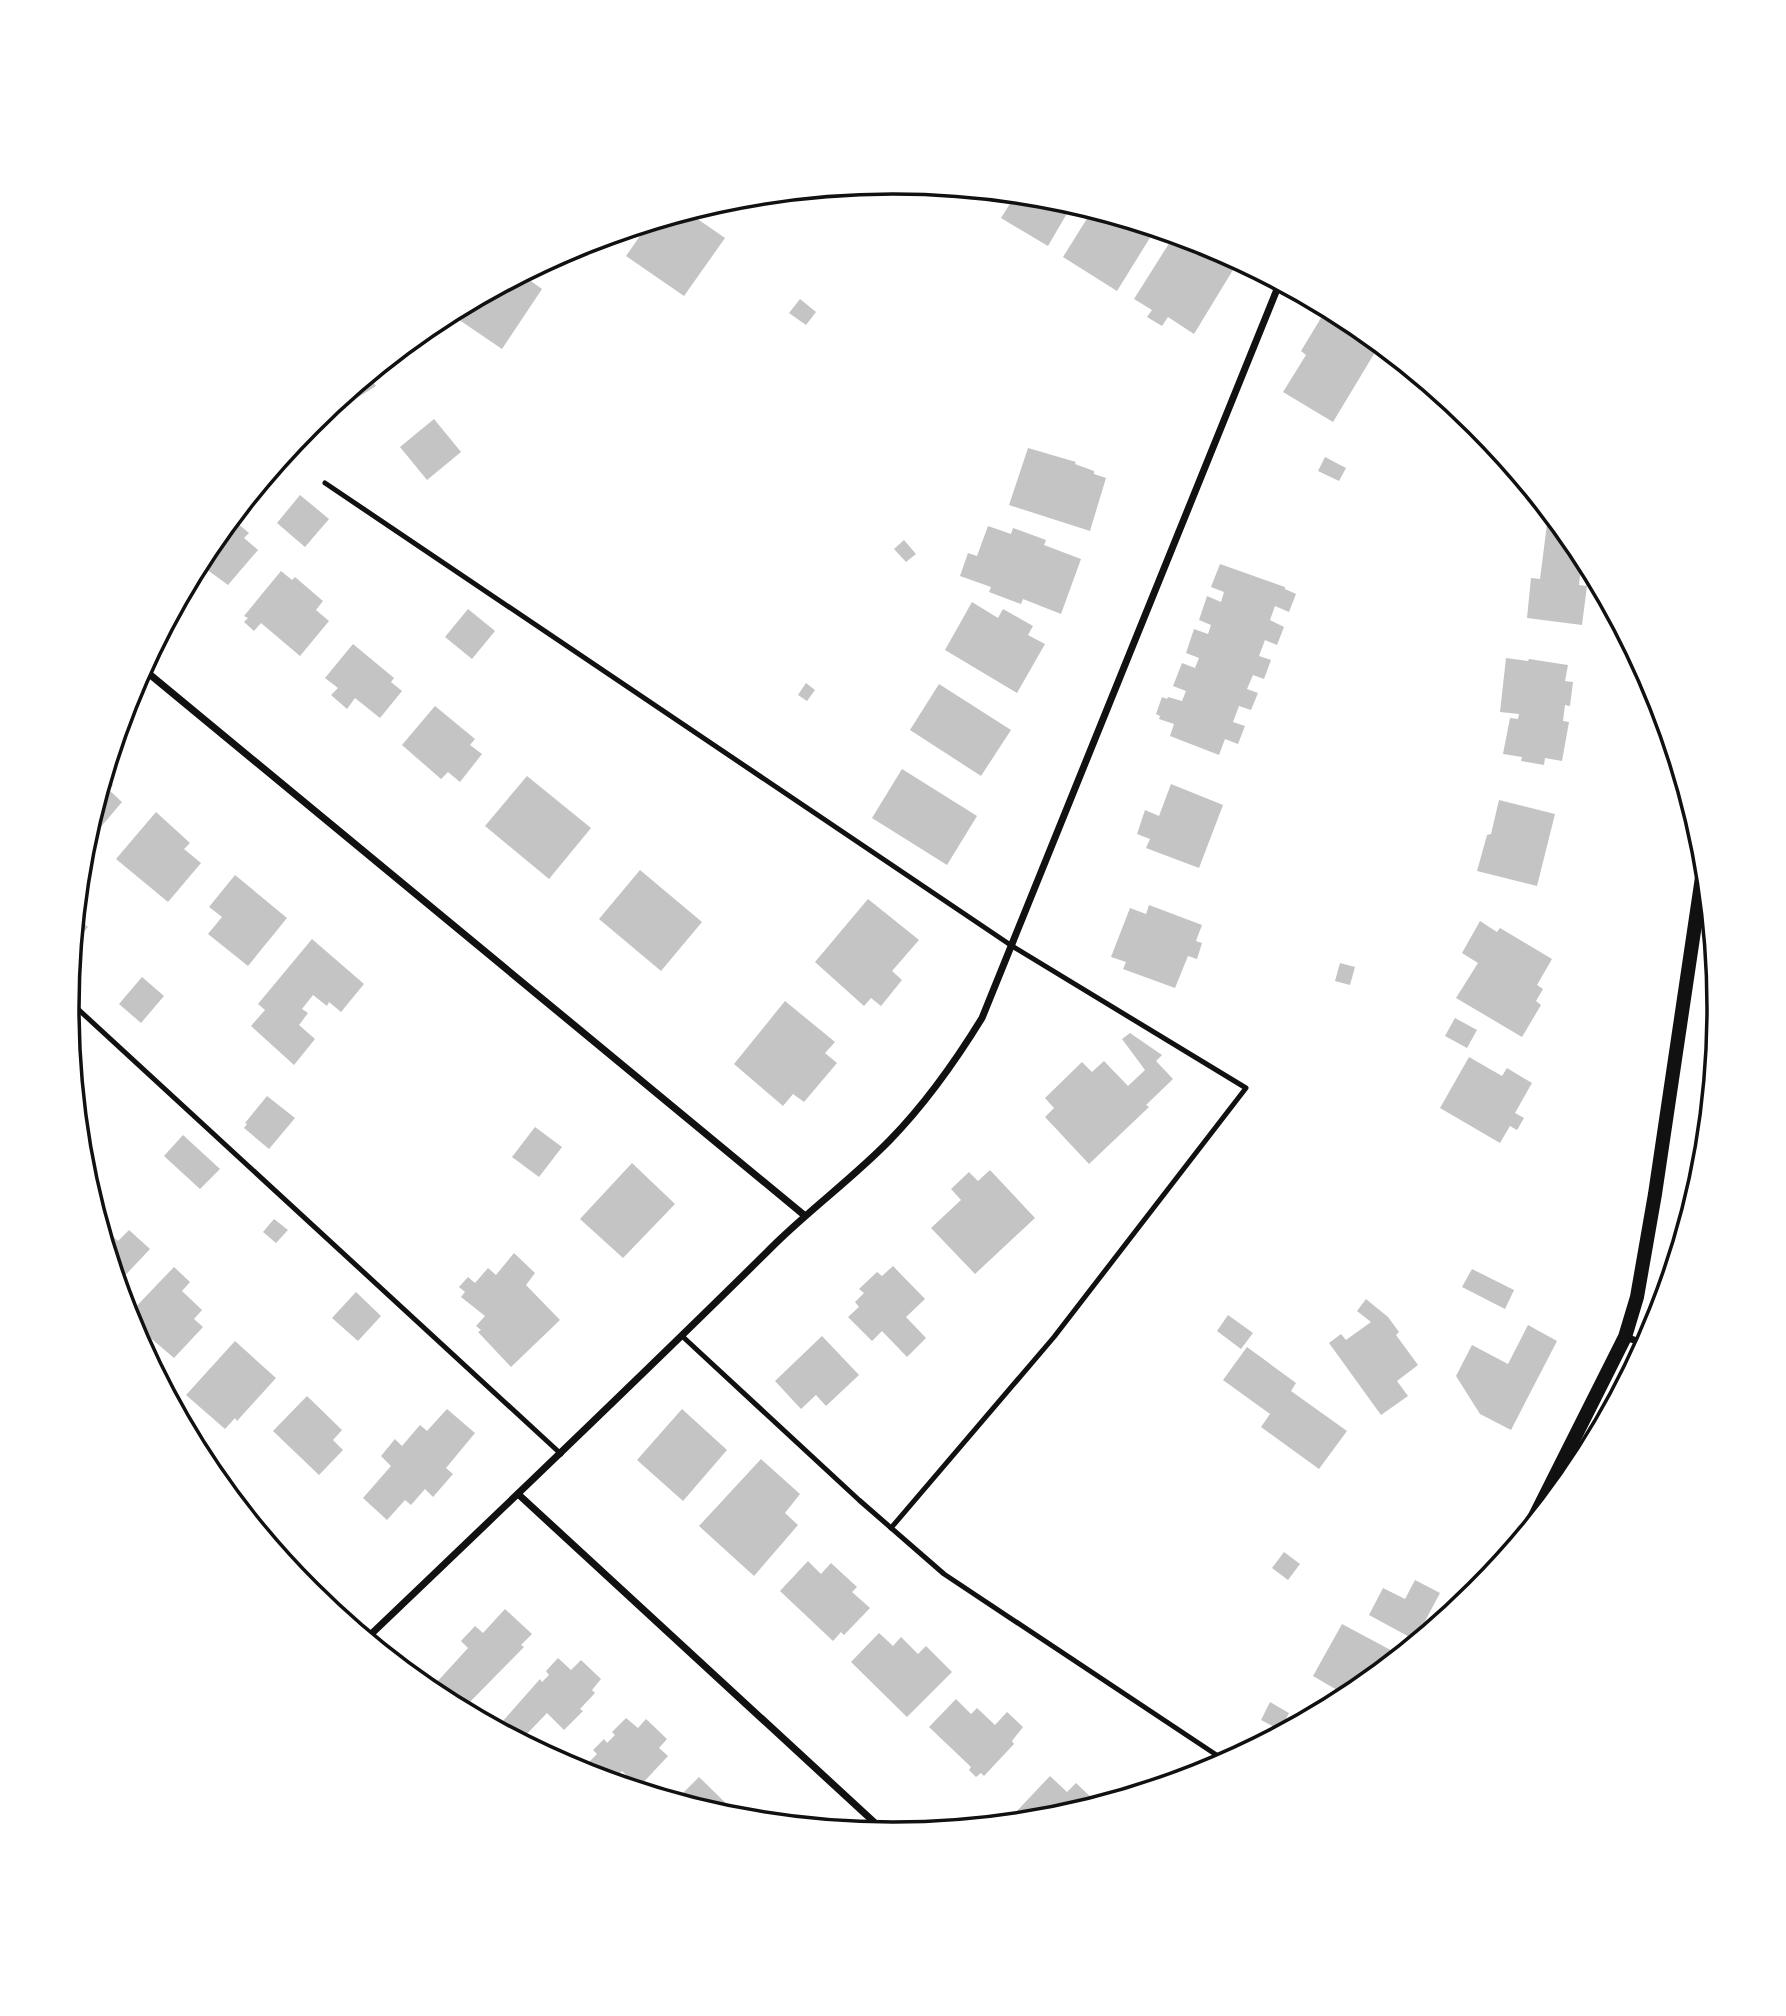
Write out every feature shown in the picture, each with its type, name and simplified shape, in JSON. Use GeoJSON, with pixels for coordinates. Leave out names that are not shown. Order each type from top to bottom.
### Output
{"type":"FeatureCollection","features":[{"type":"Feature","properties":{"kind":"main road"},"geometry":{"type":"LineString","coordinates":[[1546,1494],[1625,1337],[1637,1297],[1699,896]]}},
{"type":"Feature","properties":{"kind":"street"},"geometry":{"type":"LineString","coordinates":[[372,1633],[561,1454],[804,1215],[888,1142],[924,1104],[955,1063],[982,1018],[1012,946],[1277,291]]}},
{"type":"Feature","properties":{"kind":"street"},"geometry":{"type":"LineString","coordinates":[[151,675],[804,1215]]}},
{"type":"Feature","properties":{"kind":"street"},"geometry":{"type":"LineString","coordinates":[[1625,1337],[1635,1341]]}},
{"type":"Feature","properties":{"kind":"street"},"geometry":{"type":"LineString","coordinates":[[518,1494],[874,1822]]}},
{"type":"Feature","properties":{"kind":"lane"},"geometry":{"type":"LineString","coordinates":[[325,483],[1012,946],[1246,1088],[1054,1337],[891,1528]]}},
{"type":"Feature","properties":{"kind":"lane"},"geometry":{"type":"LineString","coordinates":[[79,1010],[561,1454]]}},
{"type":"Feature","properties":{"kind":"lane"},"geometry":{"type":"LineString","coordinates":[[682,1336],[944,1574],[1216,1755]]}},
{"type":"Feature","properties":{"kind":"building"},"geometry":{"type":"Polygon","coordinates":[[[1011,203],[1067,213],[1048,246],[1001,218],[1011,203]]]}},
{"type":"Feature","properties":{"kind":"building"},"geometry":{"type":"Polygon","coordinates":[[[1088,217],[1151,236],[1117,291],[1063,257],[1088,217]]]}},
{"type":"Feature","properties":{"kind":"building"},"geometry":{"type":"Polygon","coordinates":[[[696,218],[725,238],[684,296],[626,256],[642,234],[696,218]]]}},
{"type":"Feature","properties":{"kind":"building"},"geometry":{"type":"Polygon","coordinates":[[[1170,243],[1233,269],[1194,334],[1168,317],[1162,326],[1147,317],[1152,310],[1134,299],[1170,243]]]}},
{"type":"Feature","properties":{"kind":"building"},"geometry":{"type":"Polygon","coordinates":[[[529,280],[542,289],[502,349],[459,320],[529,280]]]}},
{"type":"Feature","properties":{"kind":"building"},"geometry":{"type":"Polygon","coordinates":[[[800,299],[816,312],[806,325],[789,313],[800,299]]]}},
{"type":"Feature","properties":{"kind":"building"},"geometry":{"type":"Polygon","coordinates":[[[1322,317],[1375,352],[1333,422],[1283,392],[1306,355],[1301,351],[1322,317]]]}},
{"type":"Feature","properties":{"kind":"building"},"geometry":{"type":"Polygon","coordinates":[[[373,382],[376,386],[347,404],[373,382]]]}},
{"type":"Feature","properties":{"kind":"building"},"geometry":{"type":"Polygon","coordinates":[[[434,419],[461,452],[427,480],[400,447],[434,419]]]}},
{"type":"Feature","properties":{"kind":"building"},"geometry":{"type":"Polygon","coordinates":[[[1028,448],[1076,462],[1075,464],[1106,478],[1090,531],[1009,505],[1028,448]]]}},
{"type":"Feature","properties":{"kind":"building"},"geometry":{"type":"Polygon","coordinates":[[[1325,457],[1346,468],[1339,481],[1318,471],[1325,457]]]}},
{"type":"Feature","properties":{"kind":"building"},"geometry":{"type":"Polygon","coordinates":[[[300,495],[329,519],[305,547],[277,523],[300,495]]]}},
{"type":"Feature","properties":{"kind":"building"},"geometry":{"type":"Polygon","coordinates":[[[238,524],[249,533],[244,538],[258,550],[228,585],[207,570],[238,524]]]}},
{"type":"Feature","properties":{"kind":"building"},"geometry":{"type":"Polygon","coordinates":[[[1547,524],[1580,573],[1579,585],[1587,586],[1582,625],[1527,618],[1531,578],[1540,579],[1547,524]]]}},
{"type":"Feature","properties":{"kind":"building"},"geometry":{"type":"Polygon","coordinates":[[[988,526],[1011,534],[1013,528],[1046,540],[1044,545],[1081,559],[1061,614],[1023,599],[1021,604],[989,592],[991,587],[960,576],[968,553],[977,556],[988,526]]]}},
{"type":"Feature","properties":{"kind":"building"},"geometry":{"type":"Polygon","coordinates":[[[904,540],[916,554],[906,562],[894,549],[904,540]]]}},
{"type":"Feature","properties":{"kind":"building"},"geometry":{"type":"Polygon","coordinates":[[[1220,564],[1285,587],[1296,594],[1289,612],[1275,606],[1270,620],[1284,627],[1277,645],[1265,640],[1259,656],[1271,660],[1264,679],[1253,675],[1247,689],[1258,693],[1251,710],[1239,706],[1233,722],[1245,726],[1238,744],[1225,739],[1219,755],[1170,736],[1174,724],[1159,719],[1160,716],[1156,714],[1162,697],[1182,701],[1186,691],[1173,686],[1182,663],[1195,668],[1199,658],[1186,653],[1194,629],[1208,634],[1211,625],[1199,620],[1207,596],[1221,602],[1224,592],[1211,587],[1220,564]]]}},
{"type":"Feature","properties":{"kind":"building"},"geometry":{"type":"Polygon","coordinates":[[[281,571],[292,580],[295,577],[323,601],[316,610],[329,621],[300,656],[261,623],[254,631],[244,622],[248,618],[244,616],[281,571]]]}},
{"type":"Feature","properties":{"kind":"building"},"geometry":{"type":"Polygon","coordinates":[[[972,602],[998,618],[1003,609],[1033,626],[1028,635],[1045,644],[1017,693],[945,650],[972,602]]]}},
{"type":"Feature","properties":{"kind":"building"},"geometry":{"type":"Polygon","coordinates":[[[468,609],[495,631],[472,659],[445,637],[468,609]]]}},
{"type":"Feature","properties":{"kind":"building"},"geometry":{"type":"Polygon","coordinates":[[[353,644],[394,678],[391,682],[402,691],[380,718],[355,698],[347,709],[331,695],[338,688],[325,678],[353,644]]]}},
{"type":"Feature","properties":{"kind":"building"},"geometry":{"type":"Polygon","coordinates":[[[1506,658],[1568,665],[1565,681],[1573,682],[1570,706],[1565,705],[1563,721],[1569,722],[1562,761],[1545,758],[1544,765],[1503,754],[1510,718],[1518,719],[1519,714],[1500,712],[1506,658]]]}},
{"type":"Feature","properties":{"kind":"building"},"geometry":{"type":"Polygon","coordinates":[[[806,683],[815,690],[807,701],[798,695],[806,683]]]}},
{"type":"Feature","properties":{"kind":"building"},"geometry":{"type":"Polygon","coordinates":[[[939,684],[1011,730],[981,776],[910,730],[939,684]]]}},
{"type":"Feature","properties":{"kind":"building"},"geometry":{"type":"Polygon","coordinates":[[[435,706],[475,739],[470,745],[482,754],[460,782],[448,772],[441,779],[402,745],[435,706]]]}},
{"type":"Feature","properties":{"kind":"building"},"geometry":{"type":"Polygon","coordinates":[[[902,769],[977,816],[947,865],[872,818],[902,769]]]}},
{"type":"Feature","properties":{"kind":"building"},"geometry":{"type":"Polygon","coordinates":[[[527,776],[591,828],[549,879],[485,826],[527,776]]]}},
{"type":"Feature","properties":{"kind":"building"},"geometry":{"type":"Polygon","coordinates":[[[110,783],[113,785],[109,790],[122,802],[98,830],[110,783]]]}},
{"type":"Feature","properties":{"kind":"building"},"geometry":{"type":"Polygon","coordinates":[[[1171,784],[1223,805],[1199,868],[1146,848],[1150,839],[1137,834],[1145,810],[1159,816],[1171,784]]]}},
{"type":"Feature","properties":{"kind":"building"},"geometry":{"type":"Polygon","coordinates":[[[1499,800],[1555,814],[1537,886],[1477,871],[1487,835],[1491,834],[1499,800]]]}},
{"type":"Feature","properties":{"kind":"building"},"geometry":{"type":"Polygon","coordinates":[[[156,812],[190,843],[184,849],[201,863],[168,902],[116,859],[156,812]]]}},
{"type":"Feature","properties":{"kind":"building"},"geometry":{"type":"Polygon","coordinates":[[[640,870],[702,922],[661,971],[599,919],[640,870]]]}},
{"type":"Feature","properties":{"kind":"building"},"geometry":{"type":"Polygon","coordinates":[[[235,875],[287,918],[248,966],[208,934],[222,917],[209,907],[235,875]]]}},
{"type":"Feature","properties":{"kind":"building"},"geometry":{"type":"Polygon","coordinates":[[[868,899],[919,940],[892,971],[902,980],[881,1006],[871,998],[864,1006],[815,962],[868,899]]]}},
{"type":"Feature","properties":{"kind":"building"},"geometry":{"type":"Polygon","coordinates":[[[1149,905],[1202,925],[1196,941],[1202,943],[1197,959],[1188,956],[1175,988],[1123,969],[1126,962],[1111,957],[1130,908],[1146,914],[1149,905]]]}},
{"type":"Feature","properties":{"kind":"building"},"geometry":{"type":"Polygon","coordinates":[[[1480,921],[1497,932],[1500,928],[1552,959],[1537,985],[1543,989],[1536,1001],[1541,1005],[1522,1037],[1456,998],[1478,963],[1462,953],[1480,921]]]}},
{"type":"Feature","properties":{"kind":"building"},"geometry":{"type":"Polygon","coordinates":[[[312,939],[364,984],[341,1012],[329,1002],[327,1006],[313,995],[302,1009],[308,1013],[299,1025],[315,1039],[294,1065],[251,1026],[265,1010],[258,1004],[312,939]]]}},
{"type":"Feature","properties":{"kind":"building"},"geometry":{"type":"Polygon","coordinates":[[[1340,963],[1355,967],[1350,985],[1335,981],[1340,963]]]}},
{"type":"Feature","properties":{"kind":"building"},"geometry":{"type":"Polygon","coordinates":[[[142,977],[164,996],[141,1023],[119,1004],[142,977]]]}},
{"type":"Feature","properties":{"kind":"building"},"geometry":{"type":"Polygon","coordinates":[[[785,1001],[835,1042],[825,1053],[837,1063],[804,1102],[793,1094],[783,1106],[734,1064],[785,1001]]]}},
{"type":"Feature","properties":{"kind":"building"},"geometry":{"type":"Polygon","coordinates":[[[1455,1018],[1477,1030],[1467,1048],[1445,1036],[1455,1018]]]}},
{"type":"Feature","properties":{"kind":"building"},"geometry":{"type":"Polygon","coordinates":[[[1130,1033],[1162,1055],[1156,1061],[1173,1079],[1146,1105],[1149,1107],[1089,1164],[1045,1117],[1054,1108],[1045,1098],[1082,1062],[1092,1072],[1104,1061],[1128,1086],[1145,1070],[1122,1039],[1130,1033]]]}},
{"type":"Feature","properties":{"kind":"building"},"geometry":{"type":"Polygon","coordinates":[[[1469,1057],[1502,1076],[1507,1068],[1532,1083],[1515,1113],[1524,1118],[1517,1130],[1510,1126],[1500,1143],[1440,1108],[1469,1057]]]}},
{"type":"Feature","properties":{"kind":"building"},"geometry":{"type":"Polygon","coordinates":[[[267,1096],[295,1118],[269,1149],[244,1128],[247,1124],[245,1123],[267,1096]]]}},
{"type":"Feature","properties":{"kind":"building"},"geometry":{"type":"Polygon","coordinates":[[[535,1127],[562,1147],[539,1177],[512,1157],[535,1127]]]}},
{"type":"Feature","properties":{"kind":"building"},"geometry":{"type":"Polygon","coordinates":[[[183,1135],[220,1169],[200,1189],[164,1156],[183,1135]]]}},
{"type":"Feature","properties":{"kind":"building"},"geometry":{"type":"Polygon","coordinates":[[[632,1163],[675,1204],[623,1258],[580,1219],[632,1163]]]}},
{"type":"Feature","properties":{"kind":"building"},"geometry":{"type":"Polygon","coordinates":[[[990,1170],[1035,1218],[975,1274],[931,1228],[961,1200],[951,1189],[969,1172],[978,1181],[990,1170]]]}},
{"type":"Feature","properties":{"kind":"building"},"geometry":{"type":"Polygon","coordinates":[[[274,1219],[288,1230],[276,1243],[263,1232],[274,1219]]]}},
{"type":"Feature","properties":{"kind":"building"},"geometry":{"type":"Polygon","coordinates":[[[129,1230],[150,1249],[124,1276],[111,1235],[118,1241],[129,1230]]]}},
{"type":"Feature","properties":{"kind":"building"},"geometry":{"type":"Polygon","coordinates":[[[514,1253],[535,1273],[526,1285],[560,1320],[511,1367],[478,1332],[481,1330],[476,1326],[485,1316],[461,1297],[465,1292],[459,1287],[468,1277],[475,1283],[488,1268],[496,1275],[514,1253]]]}},
{"type":"Feature","properties":{"kind":"building"},"geometry":{"type":"Polygon","coordinates":[[[893,1266],[925,1299],[906,1317],[926,1338],[907,1357],[882,1331],[872,1341],[848,1317],[859,1307],[855,1302],[864,1293],[859,1289],[877,1272],[882,1276],[893,1266]]]}},
{"type":"Feature","properties":{"kind":"building"},"geometry":{"type":"Polygon","coordinates":[[[174,1267],[190,1282],[182,1291],[202,1310],[194,1319],[203,1327],[174,1358],[148,1336],[136,1307],[174,1267]]]}},
{"type":"Feature","properties":{"kind":"building"},"geometry":{"type":"Polygon","coordinates":[[[1472,1269],[1514,1290],[1505,1309],[1462,1287],[1472,1269]]]}},
{"type":"Feature","properties":{"kind":"building"},"geometry":{"type":"Polygon","coordinates":[[[356,1292],[381,1316],[358,1341],[332,1318],[356,1292]]]}},
{"type":"Feature","properties":{"kind":"building"},"geometry":{"type":"Polygon","coordinates":[[[1366,1299],[1388,1317],[1399,1332],[1396,1335],[1418,1365],[1397,1381],[1408,1396],[1381,1415],[1329,1343],[1341,1334],[1346,1340],[1371,1322],[1357,1311],[1366,1299]]]}},
{"type":"Feature","properties":{"kind":"building"},"geometry":{"type":"Polygon","coordinates":[[[1228,1315],[1253,1333],[1241,1349],[1217,1331],[1228,1315]]]}},
{"type":"Feature","properties":{"kind":"building"},"geometry":{"type":"Polygon","coordinates":[[[1528,1325],[1557,1341],[1511,1430],[1480,1414],[1456,1376],[1472,1345],[1508,1364],[1528,1325]]]}},
{"type":"Feature","properties":{"kind":"building"},"geometry":{"type":"Polygon","coordinates":[[[822,1336],[859,1375],[826,1406],[816,1395],[801,1409],[775,1381],[822,1336]]]}},
{"type":"Feature","properties":{"kind":"building"},"geometry":{"type":"Polygon","coordinates":[[[235,1341],[276,1378],[237,1421],[235,1418],[225,1429],[186,1395],[235,1341]]]}},
{"type":"Feature","properties":{"kind":"building"},"geometry":{"type":"Polygon","coordinates":[[[1247,1347],[1296,1383],[1291,1391],[1347,1431],[1319,1469],[1261,1427],[1270,1414],[1223,1380],[1247,1347]]]}},
{"type":"Feature","properties":{"kind":"building"},"geometry":{"type":"Polygon","coordinates":[[[307,1396],[342,1430],[333,1440],[343,1450],[319,1475],[273,1431],[307,1396]]]}},
{"type":"Feature","properties":{"kind":"building"},"geometry":{"type":"Polygon","coordinates":[[[447,1409],[475,1433],[446,1468],[453,1474],[433,1497],[425,1489],[411,1505],[405,1500],[387,1520],[363,1498],[391,1466],[381,1456],[395,1439],[402,1446],[420,1425],[427,1431],[447,1409]]]}},
{"type":"Feature","properties":{"kind":"building"},"geometry":{"type":"Polygon","coordinates":[[[682,1409],[727,1450],[683,1501],[637,1460],[682,1409]]]}},
{"type":"Feature","properties":{"kind":"building"},"geometry":{"type":"Polygon","coordinates":[[[761,1459],[800,1494],[785,1513],[798,1525],[754,1576],[699,1526],[761,1459]]]}},
{"type":"Feature","properties":{"kind":"building"},"geometry":{"type":"Polygon","coordinates":[[[1284,1552],[1300,1564],[1288,1580],[1272,1568],[1284,1552]]]}},
{"type":"Feature","properties":{"kind":"building"},"geometry":{"type":"Polygon","coordinates":[[[808,1561],[821,1574],[831,1563],[857,1587],[852,1592],[870,1608],[844,1635],[841,1632],[833,1641],[780,1591],[808,1561]]]}},
{"type":"Feature","properties":{"kind":"building"},"geometry":{"type":"Polygon","coordinates":[[[1415,1580],[1440,1593],[1422,1626],[1409,1637],[1369,1615],[1383,1588],[1405,1599],[1415,1580]]]}},
{"type":"Feature","properties":{"kind":"building"},"geometry":{"type":"Polygon","coordinates":[[[505,1609],[532,1634],[521,1645],[524,1647],[469,1703],[437,1682],[468,1648],[461,1641],[475,1626],[483,1633],[505,1609]]]}},
{"type":"Feature","properties":{"kind":"building"},"geometry":{"type":"Polygon","coordinates":[[[1342,1624],[1393,1651],[1337,1690],[1313,1676],[1342,1624]]]}},
{"type":"Feature","properties":{"kind":"building"},"geometry":{"type":"Polygon","coordinates":[[[879,1633],[893,1646],[901,1637],[918,1654],[926,1646],[952,1672],[907,1717],[851,1662],[879,1633]]]}},
{"type":"Feature","properties":{"kind":"building"},"geometry":{"type":"Polygon","coordinates":[[[558,1658],[571,1670],[581,1660],[601,1679],[592,1690],[595,1693],[580,1709],[583,1711],[564,1730],[547,1713],[526,1734],[503,1721],[540,1679],[542,1682],[549,1675],[546,1671],[558,1658]]]}},
{"type":"Feature","properties":{"kind":"building"},"geometry":{"type":"Polygon","coordinates":[[[956,1699],[971,1714],[977,1708],[995,1725],[1007,1712],[1023,1727],[1012,1741],[1014,1744],[984,1776],[981,1773],[976,1777],[969,1770],[971,1767],[929,1727],[956,1699]]]}},
{"type":"Feature","properties":{"kind":"building"},"geometry":{"type":"Polygon","coordinates":[[[1270,1702],[1289,1713],[1285,1721],[1274,1727],[1261,1720],[1270,1702]]]}},
{"type":"Feature","properties":{"kind":"building"},"geometry":{"type":"Polygon","coordinates":[[[626,1718],[638,1728],[646,1719],[667,1739],[659,1748],[668,1756],[643,1783],[630,1779],[622,1771],[619,1774],[588,1763],[597,1754],[593,1750],[604,1739],[607,1743],[615,1735],[612,1732],[626,1718]]]}},
{"type":"Feature","properties":{"kind":"building"},"geometry":{"type":"Polygon","coordinates":[[[1050,1776],[1067,1792],[1076,1783],[1092,1798],[1052,1807],[1015,1813],[1050,1776]]]}},
{"type":"Feature","properties":{"kind":"building"},"geometry":{"type":"Polygon","coordinates":[[[699,1777],[728,1806],[682,1795],[699,1777]]]}}]}
